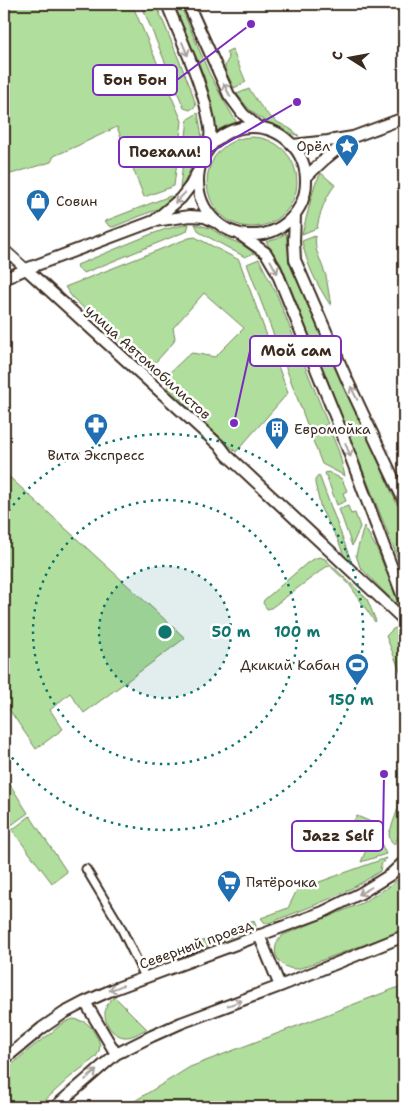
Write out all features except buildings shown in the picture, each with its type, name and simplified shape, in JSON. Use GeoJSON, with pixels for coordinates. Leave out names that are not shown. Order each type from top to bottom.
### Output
{"type":"FeatureCollection","features":[{"type":"Feature","properties":{"kind":"main road"},"geometry":{"type":"LineString","coordinates":[[154,221],[181,198],[199,170],[209,147],[210,130],[206,105],[192,64],[167,4]]}},
{"type":"Feature","properties":{"kind":"main road"},"geometry":{"type":"LineString","coordinates":[[188,4],[229,95],[243,114],[258,127]]}},
{"type":"Feature","properties":{"kind":"main road"},"geometry":{"type":"LineString","coordinates":[[293,144],[353,137],[404,118]]}},
{"type":"Feature","properties":{"kind":"main road"},"geometry":{"type":"LineString","coordinates":[[209,147],[231,131],[244,127],[258,127],[277,132],[293,144],[302,159],[307,176],[305,197],[295,215],[284,226],[270,233],[255,236],[240,234]]}},
{"type":"Feature","properties":{"kind":"main road"},"geometry":{"type":"LineString","coordinates":[[307,176],[353,137]]}},
{"type":"Feature","properties":{"kind":"main road"},"geometry":{"type":"LineString","coordinates":[[199,170],[198,190],[200,196],[205,209],[218,224]]}},
{"type":"Feature","properties":{"kind":"main road"},"geometry":{"type":"LineString","coordinates":[[295,215],[295,260],[348,382],[404,501]]}},
{"type":"Feature","properties":{"kind":"main road"},"geometry":{"type":"LineString","coordinates":[[4,280],[26,269],[154,221],[190,216],[205,217],[240,234],[266,253],[276,270],[338,423],[404,600]]}},
{"type":"Feature","properties":{"kind":"main road","name":"улица Автомобилистов"},"geometry":{"type":"LineString","coordinates":[[26,269],[221,447],[227,455],[404,620]]}},
{"type":"Feature","properties":{"kind":"main road","name":"Северный проезд"},"geometry":{"type":"LineString","coordinates":[[4,1061],[42,1028],[85,1002],[145,977],[323,912],[355,897],[390,875],[404,862]]}},
{"type":"Feature","properties":{"kind":"main road"},"geometry":{"type":"LineString","coordinates":[[259,935],[280,986]]}},
{"type":"Feature","properties":{"kind":"main road"},"geometry":{"type":"LineString","coordinates":[[54,1107],[116,1054],[152,1036],[404,936]]}},
{"type":"Feature","properties":{"kind":"main road"},"geometry":{"type":"LineString","coordinates":[[85,1002],[116,1054]]}},
{"type":"Feature","properties":{"kind":"street","name":"улица Автомобилистов"},"geometry":{"type":"LineString","coordinates":[[4,249],[26,269]]}},
{"type":"Feature","properties":{"kind":"street"},"geometry":{"type":"LineString","coordinates":[[86,869],[119,924],[145,977]]}},
{"type":"Feature","properties":{"kind":"green space"},"geometry":{"type":"Polygon","coordinates":[[[4,4],[132,4],[182,121],[174,186],[144,197],[117,127],[54,156],[51,162],[4,176],[4,4]]]}},
{"type":"Feature","properties":{"kind":"green space"},"geometry":{"type":"Polygon","coordinates":[[[141,4],[156,4],[191,89],[196,106],[190,110],[184,108],[141,4]]]}},
{"type":"Feature","properties":{"kind":"green space"},"geometry":{"type":"Polygon","coordinates":[[[174,4],[180,4],[209,73],[237,123],[216,130],[210,96],[204,76],[174,4]]]}},
{"type":"Feature","properties":{"kind":"green space"},"geometry":{"type":"Polygon","coordinates":[[[232,49],[246,82],[234,88],[225,70],[225,65],[229,58],[226,52],[232,49]]]}},
{"type":"Feature","properties":{"kind":"green space"},"geometry":{"type":"Polygon","coordinates":[[[249,89],[268,115],[293,130],[299,136],[273,125],[250,110],[237,94],[249,89]]]}},
{"type":"Feature","properties":{"kind":"green space"},"geometry":{"type":"Polygon","coordinates":[[[198,113],[202,137],[199,151],[181,190],[188,119],[198,113]]]}},
{"type":"Feature","properties":{"kind":"green space"},"geometry":{"type":"Polygon","coordinates":[[[252,137],[269,141],[284,150],[293,165],[297,182],[293,199],[284,214],[269,223],[252,227],[235,223],[220,214],[211,199],[207,182],[211,165],[220,150],[235,141],[252,137]]]}},
{"type":"Feature","properties":{"kind":"green space"},"geometry":{"type":"Polygon","coordinates":[[[321,173],[335,185],[323,205],[317,228],[302,234],[315,184],[321,173]]]}},
{"type":"Feature","properties":{"kind":"green space"},"geometry":{"type":"Polygon","coordinates":[[[170,196],[175,197],[163,207],[113,227],[109,226],[105,221],[170,196]]]}},
{"type":"Feature","properties":{"kind":"green space"},"geometry":{"type":"Polygon","coordinates":[[[189,224],[187,231],[84,273],[78,269],[77,265],[149,235],[189,224]]]}},
{"type":"Feature","properties":{"kind":"green space"},"geometry":{"type":"Polygon","coordinates":[[[195,224],[210,228],[254,253],[245,257],[199,232],[195,224]]]}},
{"type":"Feature","properties":{"kind":"green space"},"geometry":{"type":"Polygon","coordinates":[[[286,233],[289,260],[404,520],[404,574],[281,264],[266,242],[277,239],[286,233]]]}},
{"type":"Feature","properties":{"kind":"green space"},"geometry":{"type":"Polygon","coordinates":[[[315,236],[316,249],[326,276],[331,306],[313,275],[302,241],[315,236]]]}},
{"type":"Feature","properties":{"kind":"green space"},"geometry":{"type":"Polygon","coordinates":[[[195,237],[239,260],[288,393],[236,452],[169,389],[165,381],[167,375],[186,357],[192,353],[215,357],[244,328],[204,293],[173,328],[175,338],[173,343],[152,366],[146,367],[72,297],[65,287],[195,237]]]}},
{"type":"Feature","properties":{"kind":"green space"},"geometry":{"type":"Polygon","coordinates":[[[259,259],[277,295],[328,424],[310,432],[247,264],[259,259]]]}},
{"type":"Feature","properties":{"kind":"green space"},"geometry":{"type":"Polygon","coordinates":[[[330,430],[339,452],[345,476],[322,464],[312,438],[330,430]]]}},
{"type":"Feature","properties":{"kind":"green space"},"geometry":{"type":"Polygon","coordinates":[[[4,472],[185,638],[84,713],[70,693],[50,710],[63,729],[36,749],[4,702],[4,472]]]}},
{"type":"Feature","properties":{"kind":"green space"},"geometry":{"type":"Polygon","coordinates":[[[328,472],[342,479],[347,491],[343,493],[346,501],[337,505],[325,473],[328,472]]]}},
{"type":"Feature","properties":{"kind":"green space"},"geometry":{"type":"Polygon","coordinates":[[[319,475],[353,566],[346,561],[338,540],[321,509],[315,483],[319,475]]]}},
{"type":"Feature","properties":{"kind":"green space"},"geometry":{"type":"Polygon","coordinates":[[[348,506],[351,514],[355,513],[360,527],[352,546],[339,509],[348,506]]]}},
{"type":"Feature","properties":{"kind":"green space"},"geometry":{"type":"Polygon","coordinates":[[[364,526],[377,549],[398,601],[395,603],[360,567],[356,555],[364,526]]]}},
{"type":"Feature","properties":{"kind":"green space"},"geometry":{"type":"Polygon","coordinates":[[[316,558],[325,559],[367,599],[375,622],[349,584],[330,566],[267,609],[263,603],[264,600],[307,563],[316,558]]]}},
{"type":"Feature","properties":{"kind":"green space"},"geometry":{"type":"Polygon","coordinates":[[[396,628],[401,629],[404,634],[404,681],[386,636],[396,628]]]}},
{"type":"Feature","properties":{"kind":"green space"},"geometry":{"type":"Polygon","coordinates":[[[4,775],[28,813],[10,826],[4,818],[4,775]]]}},
{"type":"Feature","properties":{"kind":"green space"},"geometry":{"type":"Polygon","coordinates":[[[404,791],[404,826],[394,845],[389,834],[404,791]]]}},
{"type":"Feature","properties":{"kind":"green space"},"geometry":{"type":"Polygon","coordinates":[[[30,816],[67,872],[52,883],[12,830],[30,816]]]}},
{"type":"Feature","properties":{"kind":"green space"},"geometry":{"type":"Polygon","coordinates":[[[357,816],[377,827],[380,841],[386,854],[361,862],[372,836],[349,827],[357,816]]]}},
{"type":"Feature","properties":{"kind":"green space"},"geometry":{"type":"Polygon","coordinates":[[[386,858],[381,865],[380,871],[340,894],[269,923],[265,923],[261,918],[288,908],[297,890],[386,858]]]}},
{"type":"Feature","properties":{"kind":"green space"},"geometry":{"type":"Polygon","coordinates":[[[404,874],[404,930],[298,969],[285,966],[277,958],[276,946],[283,935],[362,903],[390,886],[404,874]]]}},
{"type":"Feature","properties":{"kind":"green space"},"geometry":{"type":"Polygon","coordinates":[[[254,921],[255,928],[189,953],[184,948],[254,921]]]}},
{"type":"Feature","properties":{"kind":"green space"},"geometry":{"type":"Polygon","coordinates":[[[404,985],[404,1107],[125,1107],[190,1067],[404,985]]]}},
{"type":"Feature","properties":{"kind":"green space"},"geometry":{"type":"Polygon","coordinates":[[[115,997],[147,1029],[127,1037],[117,1035],[112,1031],[108,1026],[105,1013],[109,1001],[115,997]]]}},
{"type":"Feature","properties":{"kind":"green space"},"geometry":{"type":"Polygon","coordinates":[[[74,1019],[85,1022],[91,1027],[98,1039],[100,1045],[96,1057],[68,1079],[38,1107],[4,1107],[4,1074],[31,1048],[61,1025],[74,1019]]]}},
{"type":"Feature","properties":{"kind":"place","name":"Бон Бон"},"geometry":{"type":"Point","coordinates":[251,24]}},
{"type":"Feature","properties":{"kind":"place","name":"Поехали!"},"geometry":{"type":"Point","coordinates":[297,102]}},
{"type":"Feature","properties":{"kind":"place","name":"Орёл"},"geometry":{"type":"Point","coordinates":[347,167]}},
{"type":"Feature","properties":{"kind":"place","name":"Совин"},"geometry":{"type":"Point","coordinates":[38,222]}},
{"type":"Feature","properties":{"kind":"place","name":"Мой сам"},"geometry":{"type":"Point","coordinates":[234,423]}},
{"type":"Feature","properties":{"kind":"place","name":"Вита Экспресс"},"geometry":{"type":"Point","coordinates":[96,446]}},
{"type":"Feature","properties":{"kind":"place","name":"Евромойка"},"geometry":{"type":"Point","coordinates":[277,450]}},
{"type":"Feature","properties":{"kind":"place","name":"Дкикий Кабан"},"geometry":{"type":"Point","coordinates":[357,686]}},
{"type":"Feature","properties":{"kind":"place","name":"Jazz Self"},"geometry":{"type":"Point","coordinates":[384,774]}},
{"type":"Feature","properties":{"kind":"place","name":"Пятёрочка"},"geometry":{"type":"Point","coordinates":[229,903]}}]}
